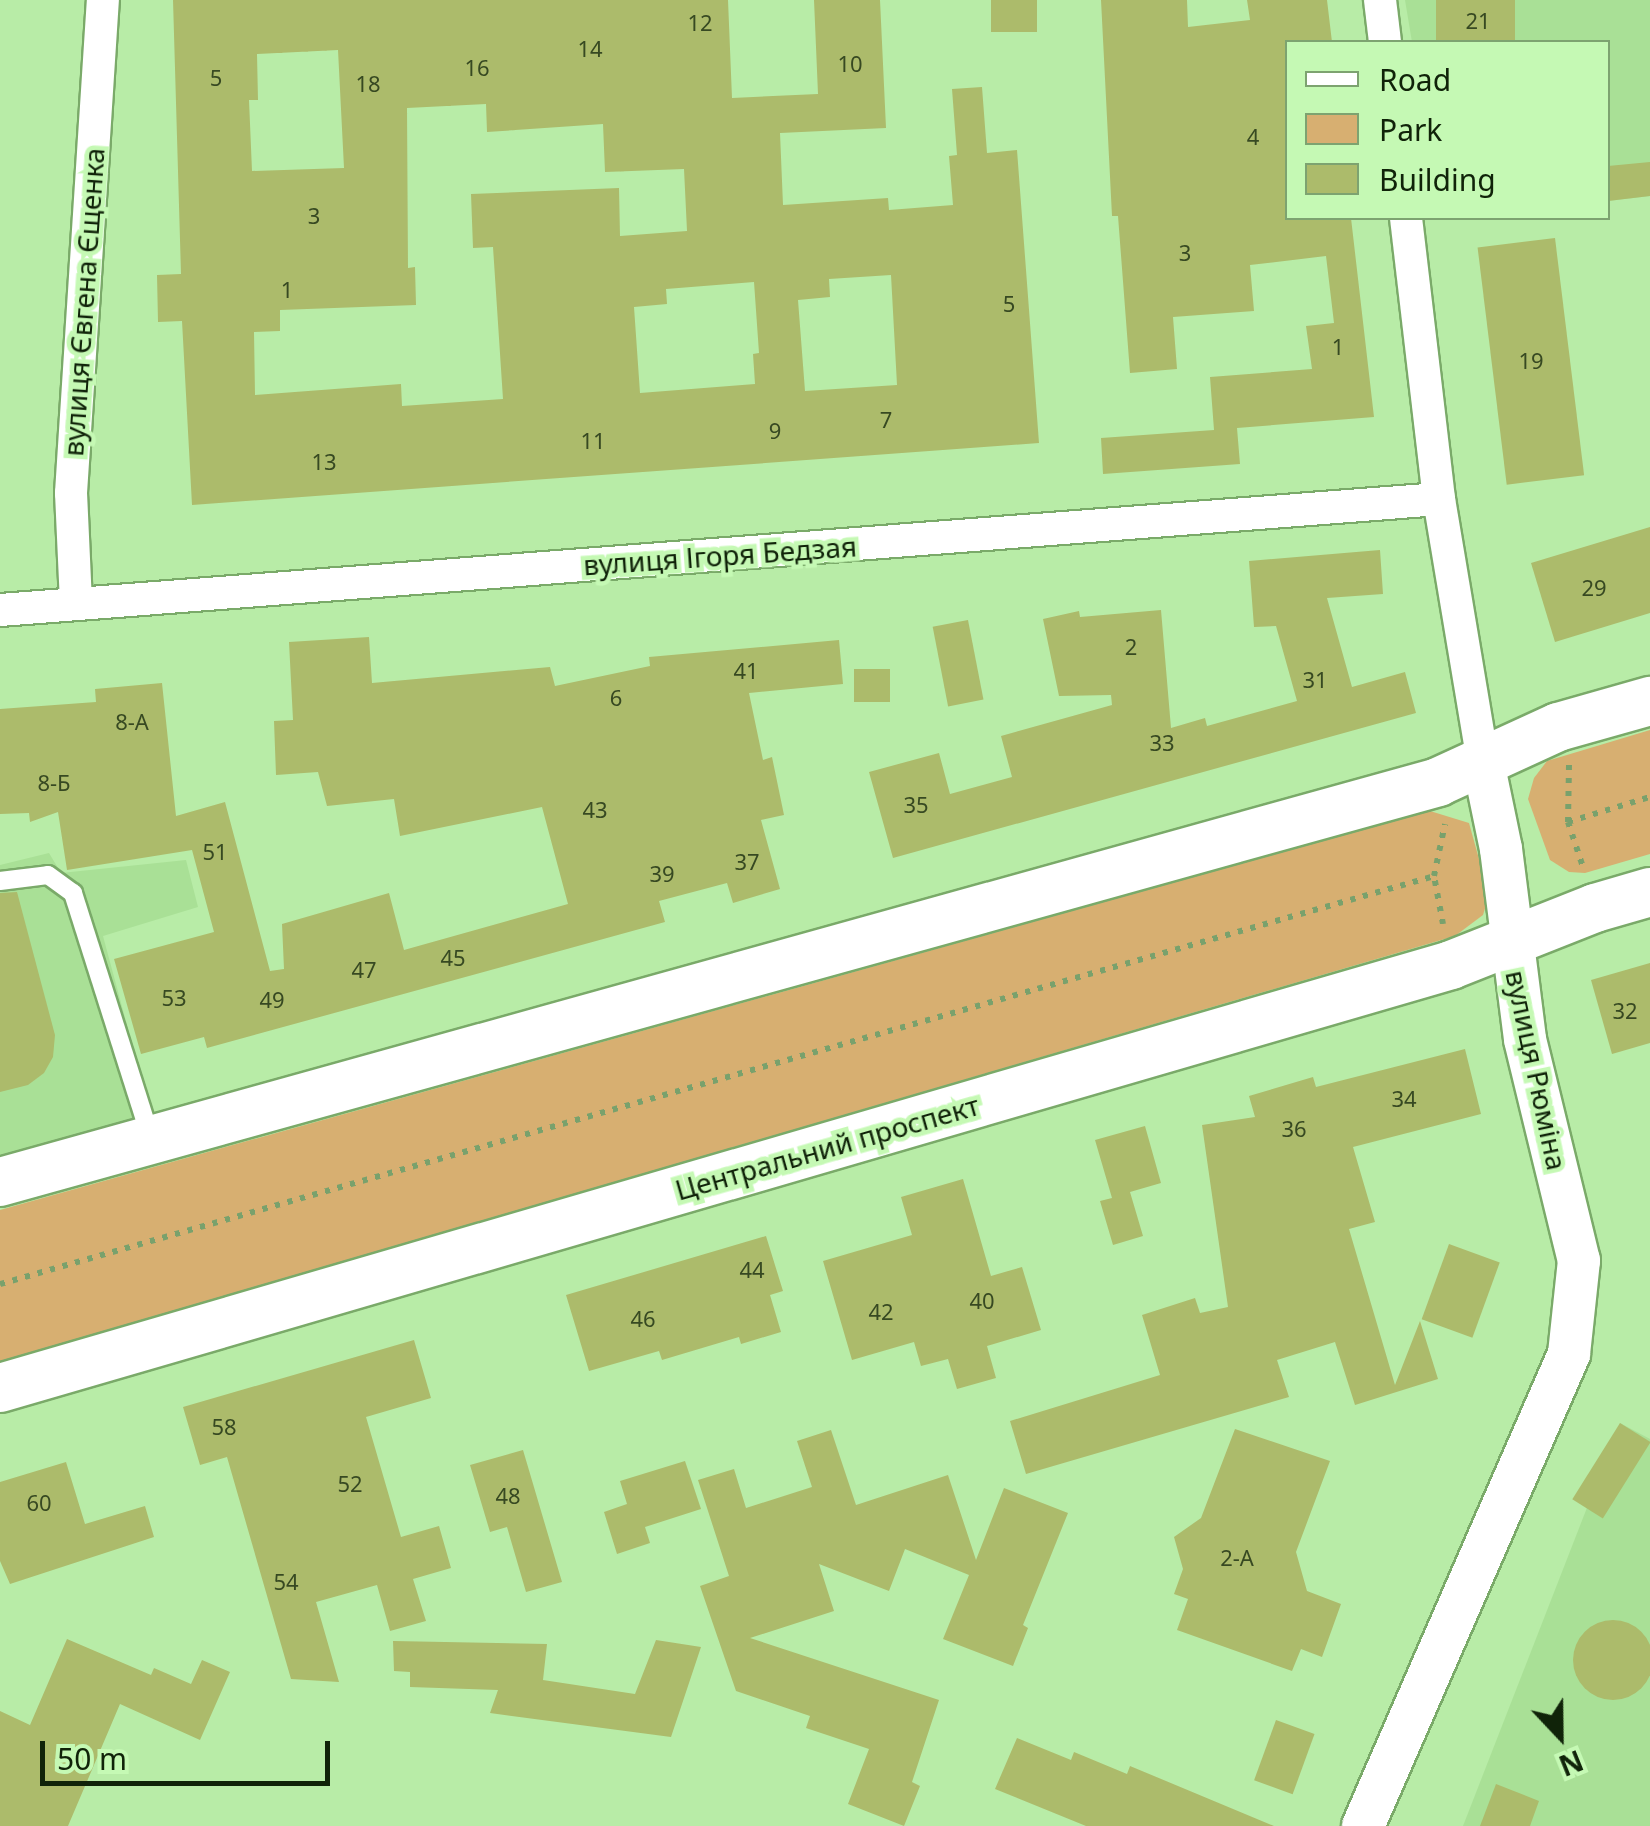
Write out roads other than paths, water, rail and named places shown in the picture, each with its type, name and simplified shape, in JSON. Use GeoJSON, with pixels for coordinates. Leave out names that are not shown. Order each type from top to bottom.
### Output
{"type":"FeatureCollection","features":[{"type":"Feature","properties":{"kind":"main road"},"geometry":{"type":"LineString","coordinates":[[0,1182],[1438,782],[1558,727],[1650,700]]}},
{"type":"Feature","properties":{"kind":"main road","name":"Центральний проспект"},"geometry":{"type":"LineString","coordinates":[[0,1388],[1451,965],[1650,892]]}},
{"type":"Feature","properties":{"kind":"street","name":"вулиця Євгена Єщенка"},"geometry":{"type":"LineString","coordinates":[[76,603],[71,494],[103,0]]}},
{"type":"Feature","properties":{"kind":"street"},"geometry":{"type":"LineString","coordinates":[[1380,0],[1386,40]]}},
{"type":"Feature","properties":{"kind":"street","name":"вулиця Рюміна"},"geometry":{"type":"LineString","coordinates":[[1364,1826],[1569,1354],[1579,1261],[1524,1040],[1502,849],[1483,762],[1439,499],[1406,220]]}},
{"type":"Feature","properties":{"kind":"street","name":"вулиця Ігоря Бедзая"},"geometry":{"type":"LineString","coordinates":[[0,610],[1439,499]]}},
{"type":"Feature","properties":{"kind":"lane"},"geometry":{"type":"LineString","coordinates":[[0,881],[48,875],[74,893],[151,1139]]}}]}
